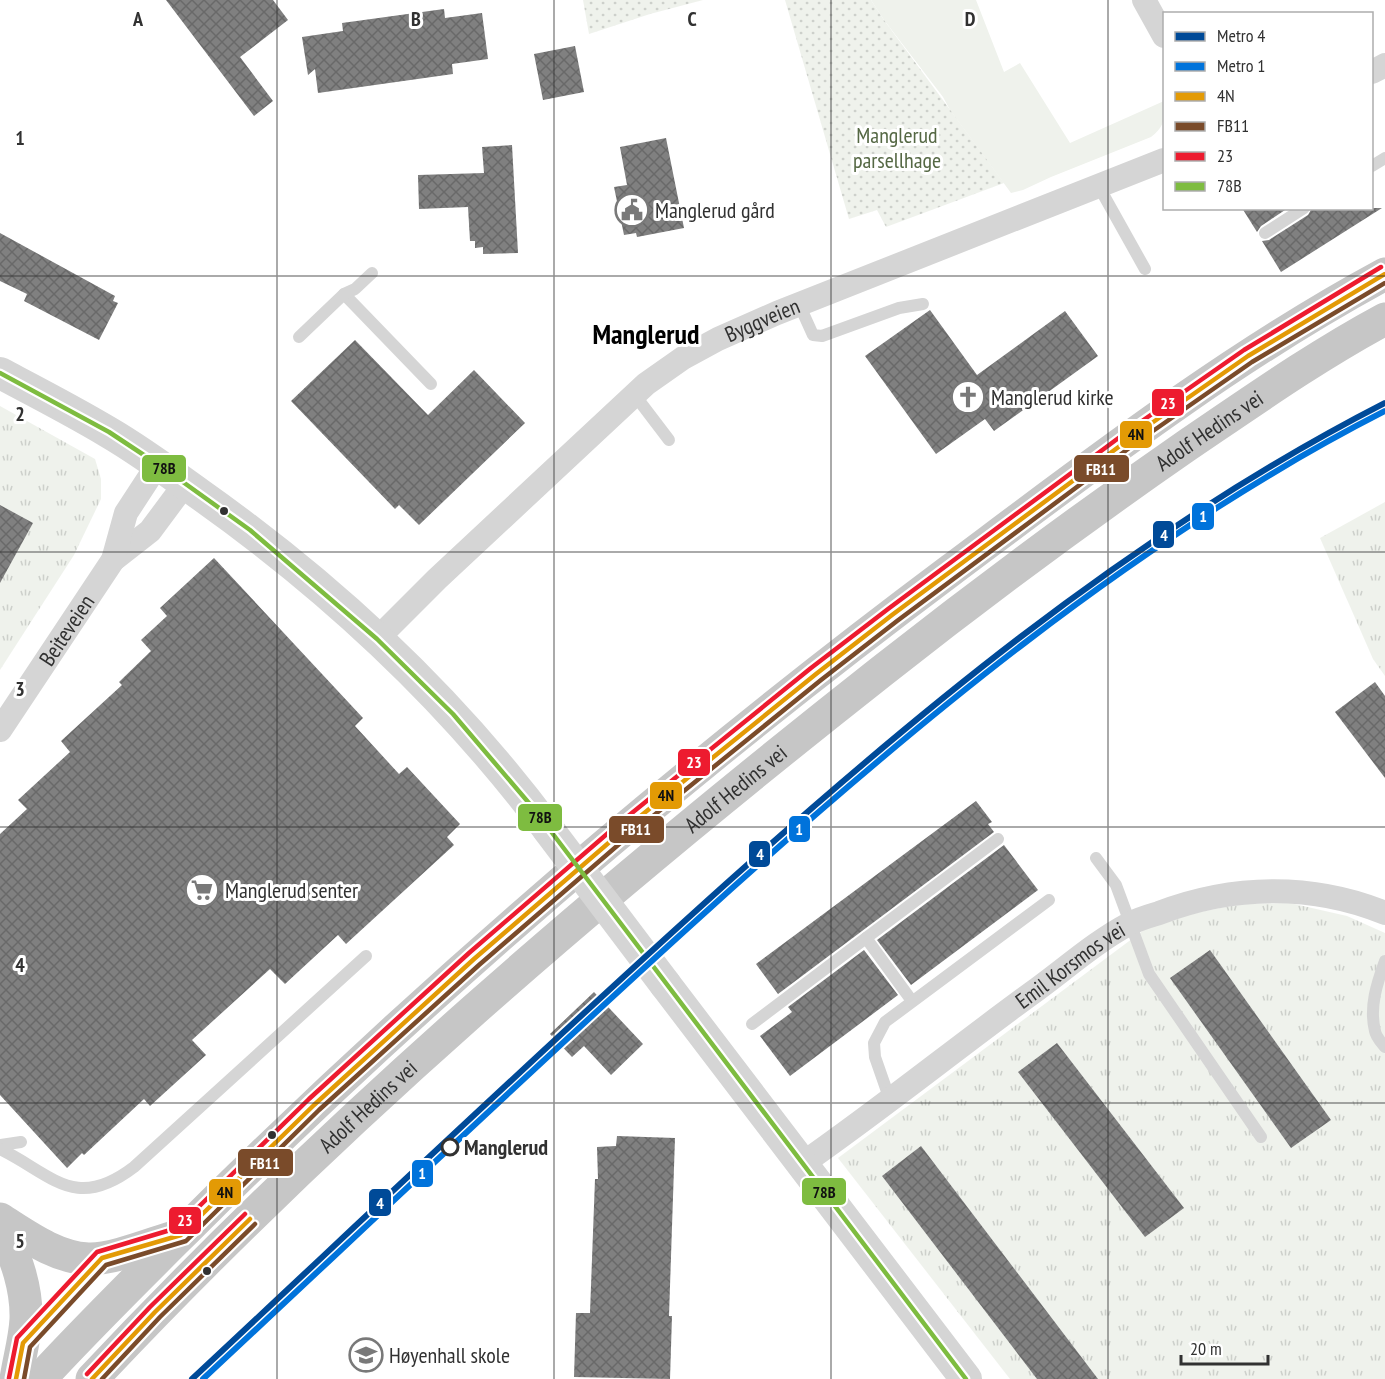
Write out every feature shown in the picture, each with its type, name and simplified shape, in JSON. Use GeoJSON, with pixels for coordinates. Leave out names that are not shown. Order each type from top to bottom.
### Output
{"type":"FeatureCollection","features":[{"type":"Feature","properties":{"kind":"highway","name":"Adolf Hedins vei"},"geometry":{"type":"LineString","coordinates":[[39,1379],[181,1235],[323,1097],[474,959],[627,827],[826,666],[973,554],[1257,350],[1341,298],[1385,274]]}},
{"type":"Feature","properties":{"kind":"highway","name":"Adolf Hedins vei"},"geometry":{"type":"LineString","coordinates":[[92,1379],[155,1312],[270,1199],[495,990],[732,789],[1000,580],[1084,519],[1271,388],[1385,319]]}},
{"type":"Feature","properties":{"kind":"highway"},"geometry":{"type":"LineString","coordinates":[[0,1220],[55,1251],[87,1259],[102,1258],[181,1235]]}},
{"type":"Feature","properties":{"kind":"highway"},"geometry":{"type":"LineString","coordinates":[[0,1220],[22,1280],[26,1320],[16,1379]]}},
{"type":"Feature","properties":{"kind":"street"},"geometry":{"type":"LineString","coordinates":[[1144,0],[1163,34]]}},
{"type":"Feature","properties":{"kind":"street","name":"Byggveien"},"geometry":{"type":"LineString","coordinates":[[377,639],[437,579],[634,394],[661,373],[709,344],[799,304],[1163,160]]}},
{"type":"Feature","properties":{"kind":"street"},"geometry":{"type":"LineString","coordinates":[[0,373],[69,409],[158,464],[259,537],[377,639],[453,714],[548,829],[966,1379]]}},
{"type":"Feature","properties":{"kind":"street","name":"Beiteveien"},"geometry":{"type":"LineString","coordinates":[[0,730],[113,560],[126,513],[158,464]]}},
{"type":"Feature","properties":{"kind":"street","name":"Beiteveien"},"geometry":{"type":"LineString","coordinates":[[113,560],[150,531],[185,484]]}},
{"type":"Feature","properties":{"kind":"street","name":"Emil Korsmos vei"},"geometry":{"type":"LineString","coordinates":[[802,1164],[993,1021],[1130,924],[1177,906],[1248,891],[1317,894],[1367,906],[1385,913]]}},
{"type":"Feature","properties":{"kind":"lane"},"geometry":{"type":"LineString","coordinates":[[1098,185],[1145,269]]}},
{"type":"Feature","properties":{"kind":"lane"},"geometry":{"type":"LineString","coordinates":[[1265,232],[1301,210]]}},
{"type":"Feature","properties":{"kind":"lane"},"geometry":{"type":"LineString","coordinates":[[299,337],[344,294],[355,289],[372,273]]}},
{"type":"Feature","properties":{"kind":"lane"},"geometry":{"type":"LineString","coordinates":[[344,294],[430,384]]}},
{"type":"Feature","properties":{"kind":"lane"},"geometry":{"type":"LineString","coordinates":[[799,304],[813,335],[822,336],[899,308],[923,304]]}},
{"type":"Feature","properties":{"kind":"lane"},"geometry":{"type":"LineString","coordinates":[[634,394],[669,440]]}},
{"type":"Feature","properties":{"kind":"lane"},"geometry":{"type":"LineString","coordinates":[[752,1024],[998,839]]}},
{"type":"Feature","properties":{"kind":"lane"},"geometry":{"type":"LineString","coordinates":[[1096,858],[1116,885],[1149,974],[1261,1137]]}},
{"type":"Feature","properties":{"kind":"lane"},"geometry":{"type":"LineString","coordinates":[[890,1100],[877,1066],[874,1043],[885,1022],[1049,900]]}},
{"type":"Feature","properties":{"kind":"lane"},"geometry":{"type":"LineString","coordinates":[[866,938],[912,1001]]}},
{"type":"Feature","properties":{"kind":"lane"},"geometry":{"type":"LineString","coordinates":[[0,1147],[45,1177],[73,1187],[88,1189],[120,1178],[143,1160],[366,956]]}},
{"type":"Feature","properties":{"kind":"lane"},"geometry":{"type":"LineString","coordinates":[[1385,961],[1372,1010],[1375,1033],[1385,1047]]}},
{"type":"Feature","properties":{"kind":"lane"},"geometry":{"type":"LineString","coordinates":[[0,1147],[21,1142]]}},
{"type":"Feature","properties":{"kind":"lane"},"geometry":{"type":"LineString","coordinates":[[22,1343],[102,1258]]}},
{"type":"Feature","properties":{"kind":"green space"},"geometry":{"type":"Polygon","coordinates":[[[583,0],[703,0],[589,34],[583,0]]]}},
{"type":"Feature","properties":{"kind":"green space","name":"Manglerud parsellhage"},"geometry":{"type":"Polygon","coordinates":[[[785,0],[871,0],[1004,183],[886,227],[877,210],[849,219],[785,0]]]}},
{"type":"Feature","properties":{"kind":"green space"},"geometry":{"type":"Polygon","coordinates":[[[871,0],[976,0],[1004,72],[1020,63],[1070,143],[1163,101],[1162,125],[1151,137],[1011,193],[950,110],[943,97],[871,0]]]}},
{"type":"Feature","properties":{"kind":"green space"},"geometry":{"type":"Polygon","coordinates":[[[0,406],[95,459],[101,479],[101,499],[74,555],[0,670],[0,406]]]}},
{"type":"Feature","properties":{"kind":"green space"},"geometry":{"type":"Polygon","coordinates":[[[1385,502],[1385,676],[1373,659],[1320,538],[1385,502]]]}},
{"type":"Feature","properties":{"kind":"green space"},"geometry":{"type":"Polygon","coordinates":[[[1290,903],[1347,916],[1385,933],[1385,1379],[1010,1379],[838,1158],[1156,921],[1240,904],[1290,903]]]}},
{"type":"Feature","properties":{"kind":"building"},"geometry":{"type":"Polygon","coordinates":[[[166,0],[273,0],[288,20],[240,57],[273,101],[254,116],[166,0]]]}},
{"type":"Feature","properties":{"kind":"building"},"geometry":{"type":"Polygon","coordinates":[[[444,9],[445,18],[482,13],[488,59],[452,64],[453,74],[318,93],[315,69],[308,75],[302,37],[343,31],[342,23],[444,9]]]}},
{"type":"Feature","properties":{"kind":"building"},"geometry":{"type":"Polygon","coordinates":[[[575,46],[584,92],[543,100],[534,54],[575,46]]]}},
{"type":"Feature","properties":{"kind":"building"},"geometry":{"type":"Polygon","coordinates":[[[666,138],[684,228],[637,237],[636,233],[624,235],[614,187],[627,185],[620,147],[666,138]]]}},
{"type":"Feature","properties":{"kind":"building"},"geometry":{"type":"Polygon","coordinates":[[[512,145],[518,253],[483,254],[483,247],[475,248],[475,241],[470,241],[468,207],[419,209],[418,175],[484,173],[482,147],[512,145]]]}},
{"type":"Feature","properties":{"kind":"building"},"geometry":{"type":"Polygon","coordinates":[[[1382,208],[1281,272],[1262,241],[1269,240],[1308,215],[1311,210],[1382,208]]]}},
{"type":"Feature","properties":{"kind":"building"},"geometry":{"type":"Polygon","coordinates":[[[1243,210],[1285,210],[1261,226],[1257,232],[1243,210]]]}},
{"type":"Feature","properties":{"kind":"building"},"geometry":{"type":"Polygon","coordinates":[[[0,233],[115,296],[113,301],[118,303],[99,340],[24,301],[27,294],[0,281],[0,233]]]}},
{"type":"Feature","properties":{"kind":"building","name":"Manglerud kirke"},"geometry":{"type":"Polygon","coordinates":[[[930,310],[977,375],[1065,311],[1098,356],[994,431],[985,419],[936,454],[865,356],[930,310]]]}},
{"type":"Feature","properties":{"kind":"building"},"geometry":{"type":"Polygon","coordinates":[[[355,340],[428,415],[474,370],[525,423],[419,525],[399,505],[395,509],[291,401],[355,340]]]}},
{"type":"Feature","properties":{"kind":"building"},"geometry":{"type":"Polygon","coordinates":[[[0,505],[33,523],[0,583],[0,505]]]}},
{"type":"Feature","properties":{"kind":"building","name":"Manglerud senter"},"geometry":{"type":"Polygon","coordinates":[[[214,558],[363,718],[355,726],[399,774],[407,767],[460,824],[447,837],[454,845],[346,944],[338,935],[285,984],[270,969],[192,1040],[206,1055],[150,1106],[144,1099],[67,1168],[0,1095],[0,834],[27,809],[18,800],[70,752],[61,741],[122,685],[119,682],[151,651],[141,640],[167,616],[160,608],[214,558]]]}},
{"type":"Feature","properties":{"kind":"building"},"geometry":{"type":"Polygon","coordinates":[[[1375,682],[1385,696],[1385,778],[1335,712],[1375,682]]]}},
{"type":"Feature","properties":{"kind":"building"},"geometry":{"type":"Polygon","coordinates":[[[976,801],[992,822],[988,824],[994,832],[778,994],[756,964],[976,801]]]}},
{"type":"Feature","properties":{"kind":"building"},"geometry":{"type":"Polygon","coordinates":[[[1004,845],[1038,890],[911,985],[877,940],[1004,845]]]}},
{"type":"Feature","properties":{"kind":"building"},"geometry":{"type":"Polygon","coordinates":[[[864,950],[898,995],[790,1076],[760,1036],[792,1012],[788,1007],[864,950]]]}},
{"type":"Feature","properties":{"kind":"building"},"geometry":{"type":"Polygon","coordinates":[[[1210,950],[1331,1120],[1291,1148],[1170,978],[1210,950]]]}},
{"type":"Feature","properties":{"kind":"building"},"geometry":{"type":"Polygon","coordinates":[[[594,992],[643,1044],[611,1075],[584,1046],[572,1057],[550,1034],[594,992]]]}},
{"type":"Feature","properties":{"kind":"building"},"geometry":{"type":"Polygon","coordinates":[[[1057,1043],[1184,1208],[1145,1237],[1018,1072],[1057,1043]]]}},
{"type":"Feature","properties":{"kind":"building"},"geometry":{"type":"Polygon","coordinates":[[[617,1136],[675,1138],[669,1316],[672,1316],[670,1379],[574,1377],[576,1313],[590,1313],[595,1179],[598,1179],[597,1147],[616,1146],[617,1136]]]}},
{"type":"Feature","properties":{"kind":"building"},"geometry":{"type":"Polygon","coordinates":[[[921,1146],[1098,1379],[1037,1379],[882,1176],[921,1146]]]}},
{"type":"Feature","properties":{"kind":"metro line","name":"4"},"geometry":{"type":"LineString","coordinates":[[192,1379],[500,1090],[687,919],[850,775],[934,705],[1107,573],[1197,512],[1290,455],[1385,403]]}},
{"type":"Feature","properties":{"kind":"metro line","name":"1"},"geometry":{"type":"LineString","coordinates":[[203,1379],[699,918],[859,777],[941,709],[1112,578],[1201,518],[1292,462],[1385,411]]}},
{"type":"Feature","properties":{"kind":"transit line","name":"23"},"geometry":{"type":"LineString","coordinates":[[9,1378],[17,1338],[97,1252],[177,1228],[309,1099],[469,953],[622,821],[811,668],[1132,428],[1244,350],[1381,267]]}},
{"type":"Feature","properties":{"kind":"transit line","name":"4N"},"geometry":{"type":"LineString","coordinates":[[16,1379],[23,1343],[102,1258],[181,1235],[314,1105],[474,959],[627,827],[816,674],[1136,434],[1248,356],[1385,274]]}},
{"type":"Feature","properties":{"kind":"transit line","name":"FB11"},"geometry":{"type":"LineString","coordinates":[[24,1379],[30,1347],[106,1265],[186,1241],[319,1110],[479,965],[632,833],[821,680],[1140,440],[1252,362],[1385,283]]}},
{"type":"Feature","properties":{"kind":"transit line","name":"78B"},"geometry":{"type":"LineString","coordinates":[[0,373],[109,432],[250,530],[377,639],[453,714],[534,809],[966,1379]]}},
{"type":"Feature","properties":{"kind":"transit line","name":"23"},"geometry":{"type":"LineString","coordinates":[[87,1374],[150,1307],[245,1214]]}},
{"type":"Feature","properties":{"kind":"transit line","name":"4N"},"geometry":{"type":"LineString","coordinates":[[92,1379],[155,1312],[250,1219]]}},
{"type":"Feature","properties":{"kind":"transit line","name":"FB11"},"geometry":{"type":"LineString","coordinates":[[102,1379],[160,1317],[255,1224]]}},
{"type":"Feature","properties":{"kind":"place","name":"Manglerud gård"},"geometry":{"type":"Point","coordinates":[632,210]}},
{"type":"Feature","properties":{"kind":"place","name":"Manglerud kirke"},"geometry":{"type":"Point","coordinates":[968,397]}},
{"type":"Feature","properties":{"kind":"place","name":"Manglerud senter"},"geometry":{"type":"Point","coordinates":[202,890]}},
{"type":"Feature","properties":{"kind":"place","name":"Manglerud"},"geometry":{"type":"Point","coordinates":[450,1147]}},
{"type":"Feature","properties":{"kind":"place","name":"Høyenhall skole"},"geometry":{"type":"Point","coordinates":[366,1355]}},
{"type":"Feature","properties":{"kind":"district","name":"Manglerud"},"geometry":{"type":"Point","coordinates":[646,333]}}]}
